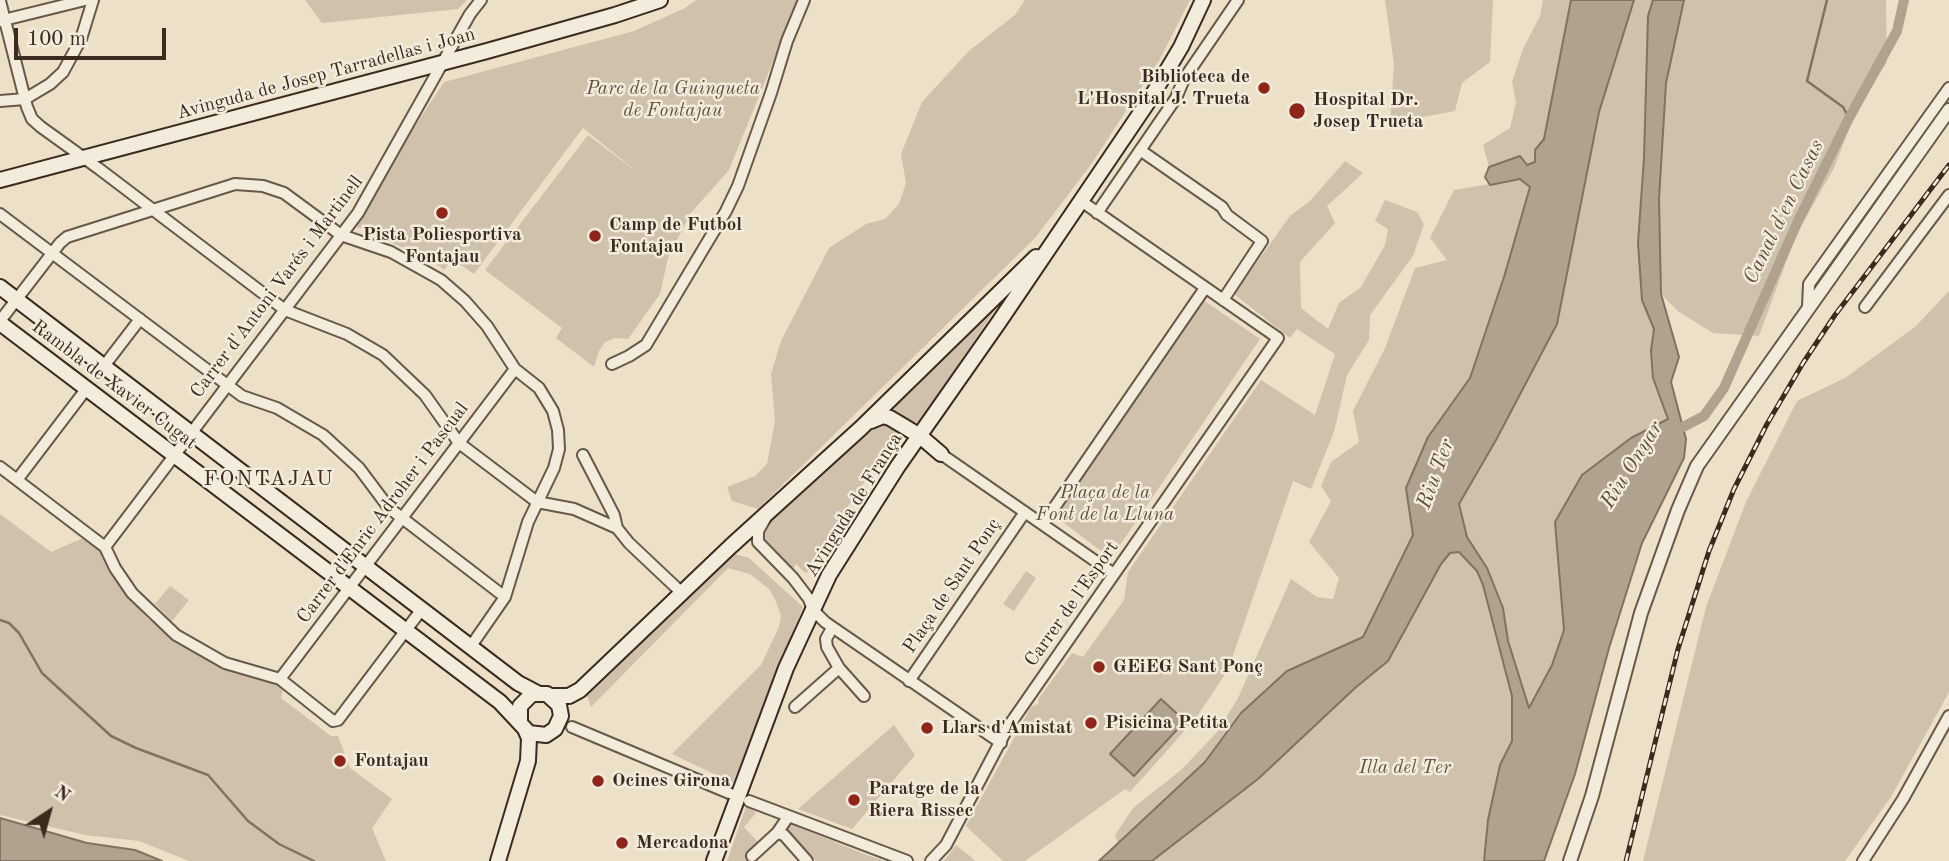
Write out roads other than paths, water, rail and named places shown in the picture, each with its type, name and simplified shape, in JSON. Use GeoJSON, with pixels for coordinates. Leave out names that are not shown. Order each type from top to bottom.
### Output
{"type":"FeatureCollection","features":[{"type":"Feature","properties":{"kind":"main road","name":"Avinguda de Josep Tarradellas i Joan"},"geometry":{"type":"LineString","coordinates":[[0,180],[443,63],[660,0]]}},
{"type":"Feature","properties":{"kind":"main road","name":"Avinguda de França"},"geometry":{"type":"LineString","coordinates":[[714,861],[786,668],[829,575],[898,466],[1157,89],[1203,0]]}},
{"type":"Feature","properties":{"kind":"main road","name":"Avinguda de França"},"geometry":{"type":"LineString","coordinates":[[544,695],[569,696],[580,690],[861,428],[1059,234]]}},
{"type":"Feature","properties":{"kind":"main road","name":"Rambla de Xavier Cugat"},"geometry":{"type":"LineString","coordinates":[[0,287],[527,689],[544,695]]}},
{"type":"Feature","properties":{"kind":"main road","name":"Rambla de Xavier Cugat"},"geometry":{"type":"LineString","coordinates":[[0,322],[505,706],[523,726]]}},
{"type":"Feature","properties":{"kind":"main road"},"geometry":{"type":"LineString","coordinates":[[861,428],[883,416],[920,436],[941,454]]}},
{"type":"Feature","properties":{"kind":"main road"},"geometry":{"type":"LineString","coordinates":[[897,422],[903,436],[898,466]]}},
{"type":"Feature","properties":{"kind":"main road"},"geometry":{"type":"LineString","coordinates":[[898,466],[920,452],[941,454]]}},
{"type":"Feature","properties":{"kind":"main road"},"geometry":{"type":"LineString","coordinates":[[498,861],[528,761],[528,738],[523,726],[520,706],[527,697],[544,695],[559,705],[558,722],[540,735],[523,726]]}},
{"type":"Feature","properties":{"kind":"street"},"geometry":{"type":"LineString","coordinates":[[2,21],[85,0]]}},
{"type":"Feature","properties":{"kind":"street"},"geometry":{"type":"LineString","coordinates":[[0,100],[25,99],[50,84],[68,65],[81,39],[93,0]]}},
{"type":"Feature","properties":{"kind":"street","name":"Carrer d'Antoni Varés i Martinell"},"geometry":{"type":"LineString","coordinates":[[105,547],[285,310],[337,232],[350,224],[373,188],[470,14],[481,0]]}},
{"type":"Feature","properties":{"kind":"street"},"geometry":{"type":"LineString","coordinates":[[612,363],[646,345],[726,211],[738,186],[787,41],[804,0]]}},
{"type":"Feature","properties":{"kind":"street"},"geometry":{"type":"LineString","coordinates":[[1097,213],[1176,99],[1184,79],[1238,0]]}},
{"type":"Feature","properties":{"kind":"street"},"geometry":{"type":"LineString","coordinates":[[0,1],[2,21],[27,107],[34,122],[285,310],[347,334],[383,355],[425,395],[459,443],[537,502],[574,509],[617,528]]}},
{"type":"Feature","properties":{"kind":"street"},"geometry":{"type":"LineString","coordinates":[[1808,306],[1809,284],[1949,88]]}},
{"type":"Feature","properties":{"kind":"street"},"geometry":{"type":"LineString","coordinates":[[1570,861],[1592,796],[1641,613],[1685,491],[1706,451],[1949,110]]}},
{"type":"Feature","properties":{"kind":"street"},"geometry":{"type":"LineString","coordinates":[[1081,201],[1223,300],[1262,241],[1227,215],[1223,207],[1140,150]]}},
{"type":"Feature","properties":{"kind":"street"},"geometry":{"type":"LineString","coordinates":[[17,300],[63,240],[74,234],[225,186],[254,184],[274,189],[292,198],[337,232],[391,252],[441,280],[465,301],[487,326],[515,369],[532,381],[544,395],[553,411],[558,430],[559,449],[555,464],[522,538],[505,597],[471,646]]}},
{"type":"Feature","properties":{"kind":"street"},"geometry":{"type":"LineString","coordinates":[[1865,307],[1949,195]]}},
{"type":"Feature","properties":{"kind":"street"},"geometry":{"type":"LineString","coordinates":[[0,214],[242,396],[277,408],[323,435],[359,468],[386,504],[505,597]]}},
{"type":"Feature","properties":{"kind":"street"},"geometry":{"type":"LineString","coordinates":[[1043,524],[1205,288]]}},
{"type":"Feature","properties":{"kind":"street","name":"Rambla de Xavier Cugat"},"geometry":{"type":"LineString","coordinates":[[0,322],[17,300]]}},
{"type":"Feature","properties":{"kind":"street","name":"Carrer de l'Esport"},"geometry":{"type":"LineString","coordinates":[[931,861],[946,845],[1008,727],[1278,338],[1223,300]]}},
{"type":"Feature","properties":{"kind":"street"},"geometry":{"type":"LineString","coordinates":[[104,366],[140,319]]}},
{"type":"Feature","properties":{"kind":"street","name":"Carrer d'Enric Adroher i Pascual"},"geometry":{"type":"LineString","coordinates":[[280,679],[515,369]]}},
{"type":"Feature","properties":{"kind":"street"},"geometry":{"type":"LineString","coordinates":[[20,476],[88,388]]}},
{"type":"Feature","properties":{"kind":"street"},"geometry":{"type":"LineString","coordinates":[[941,454],[1114,574]]}},
{"type":"Feature","properties":{"kind":"street"},"geometry":{"type":"LineString","coordinates":[[583,456],[614,515],[617,528],[682,594]]}},
{"type":"Feature","properties":{"kind":"street"},"geometry":{"type":"LineString","coordinates":[[0,467],[20,476],[105,547],[132,593],[176,635],[225,663],[280,679],[333,721],[338,720],[422,609]]}},
{"type":"Feature","properties":{"kind":"street"},"geometry":{"type":"LineString","coordinates":[[769,511],[758,531],[758,542],[796,582],[809,599],[813,610],[832,628],[1001,743]]}},
{"type":"Feature","properties":{"kind":"street","name":"Plaça de Sant Ponç"},"geometry":{"type":"LineString","coordinates":[[909,681],[1025,512]]}},
{"type":"Feature","properties":{"kind":"street"},"geometry":{"type":"LineString","coordinates":[[796,582],[807,587],[829,575]]}},
{"type":"Feature","properties":{"kind":"street"},"geometry":{"type":"LineString","coordinates":[[832,628],[825,644],[839,668],[864,696]]}},
{"type":"Feature","properties":{"kind":"street"},"geometry":{"type":"LineString","coordinates":[[795,707],[839,668]]}},
{"type":"Feature","properties":{"kind":"street"},"geometry":{"type":"LineString","coordinates":[[1863,861],[1903,799],[1949,716]]}},
{"type":"Feature","properties":{"kind":"street"},"geometry":{"type":"LineString","coordinates":[[558,722],[729,793]]}},
{"type":"Feature","properties":{"kind":"street"},"geometry":{"type":"LineString","coordinates":[[749,801],[906,861]]}},
{"type":"Feature","properties":{"kind":"street"},"geometry":{"type":"LineString","coordinates":[[752,856],[788,817]]}},
{"type":"Feature","properties":{"kind":"street"},"geometry":{"type":"LineString","coordinates":[[777,832],[784,835],[807,861]]}},
{"type":"Feature","properties":{"kind":"water"},"geometry":{"type":"Polygon","coordinates":[[[1571,0],[1634,0],[1599,112],[1557,324],[1459,504],[1467,537],[1487,568],[1503,608],[1508,641],[1529,708],[1552,665],[1564,630],[1555,522],[1582,475],[1631,438],[1668,419],[1653,378],[1651,351],[1654,329],[1642,300],[1638,243],[1644,158],[1648,16],[1653,0],[1684,0],[1666,83],[1659,199],[1661,294],[1679,357],[1671,382],[1686,439],[1684,458],[1642,543],[1609,648],[1575,774],[1544,861],[1484,861],[1488,820],[1500,765],[1512,741],[1512,696],[1483,585],[1477,571],[1459,552],[1450,553],[1441,564],[1388,661],[1355,688],[1258,779],[1152,861],[1099,861],[1205,762],[1241,713],[1287,671],[1363,637],[1413,535],[1406,488],[1428,437],[1470,378],[1504,277],[1530,187],[1520,179],[1490,185],[1485,177],[1489,167],[1520,156],[1527,165],[1535,162],[1535,150],[1544,139],[1571,0]]]}},
{"type":"Feature","properties":{"kind":"water"},"geometry":{"type":"Polygon","coordinates":[[[1161,699],[1185,721],[1134,776],[1110,754],[1161,699]]]}},
{"type":"Feature","properties":{"kind":"water"},"geometry":{"type":"Polygon","coordinates":[[[0,818],[87,843],[135,850],[162,861],[0,861],[0,818]]]}},
{"type":"Feature","properties":{"kind":"waterway"},"geometry":{"type":"LineString","coordinates":[[1827,0],[1807,81],[1843,107],[1849,118]]}},
{"type":"Feature","properties":{"kind":"waterway","name":"Canal d'en Casas"},"geometry":{"type":"LineString","coordinates":[[1683,427],[1704,416],[1724,388],[1798,221],[1849,118],[1897,31],[1904,0]]}},
{"type":"Feature","properties":{"kind":"waterway"},"geometry":{"type":"LineString","coordinates":[[0,620],[9,623],[19,633],[42,673],[111,736],[208,775],[248,821],[279,844],[314,861]]}},
{"type":"Feature","properties":{"kind":"railway"},"geometry":{"type":"LineString","coordinates":[[1626,861],[1678,649],[1709,551],[1734,489],[1767,424],[1803,363],[1835,315],[1949,165]]}},
{"type":"Feature","properties":{"kind":"place","name":"Biblioteca de L'Hospital J. Trueta"},"geometry":{"type":"Point","coordinates":[1264,88]}},
{"type":"Feature","properties":{"kind":"place","name":"Hospital Dr. Josep Trueta"},"geometry":{"type":"Point","coordinates":[1297,111]}},
{"type":"Feature","properties":{"kind":"place","name":"Pista Poliesportiva Fontajau"},"geometry":{"type":"Point","coordinates":[442,213]}},
{"type":"Feature","properties":{"kind":"place","name":"Camp de Futbol Fontajau"},"geometry":{"type":"Point","coordinates":[595,236]}},
{"type":"Feature","properties":{"kind":"place","name":"GEiEG Sant Ponç"},"geometry":{"type":"Point","coordinates":[1099,667]}},
{"type":"Feature","properties":{"kind":"place","name":"Pisicina Petita"},"geometry":{"type":"Point","coordinates":[1091,723]}},
{"type":"Feature","properties":{"kind":"place","name":"Llars d'Amistat"},"geometry":{"type":"Point","coordinates":[927,728]}},
{"type":"Feature","properties":{"kind":"place","name":"Fontajau"},"geometry":{"type":"Point","coordinates":[340,761]}},
{"type":"Feature","properties":{"kind":"place","name":"Ocines Girona"},"geometry":{"type":"Point","coordinates":[598,781]}},
{"type":"Feature","properties":{"kind":"place","name":"Paratge de la Riera Rissec"},"geometry":{"type":"Point","coordinates":[854,800]}},
{"type":"Feature","properties":{"kind":"place","name":"Mercadona"},"geometry":{"type":"Point","coordinates":[622,843]}},
{"type":"Feature","properties":{"kind":"district","name":"FONTAJAU"},"geometry":{"type":"Point","coordinates":[269,479]}},
{"type":"Feature","properties":{"kind":"park label","name":"Parc de la Guingueta de Fontajau"},"geometry":{"type":"Point","coordinates":[673,100]}},
{"type":"Feature","properties":{"kind":"park label","name":"Plaça de la Font de la Lluna"},"geometry":{"type":"Point","coordinates":[1105,504]}},
{"type":"Feature","properties":{"kind":"park label","name":"Illa del Ter"},"geometry":{"type":"Point","coordinates":[1405,768]}},
{"type":"Feature","properties":{"kind":"water label","name":"Riu Onyar"},"geometry":{"type":"Point","coordinates":[1632,465]}},
{"type":"Feature","properties":{"kind":"water label","name":"Riu Ter"},"geometry":{"type":"Point","coordinates":[1436,474]}}]}
